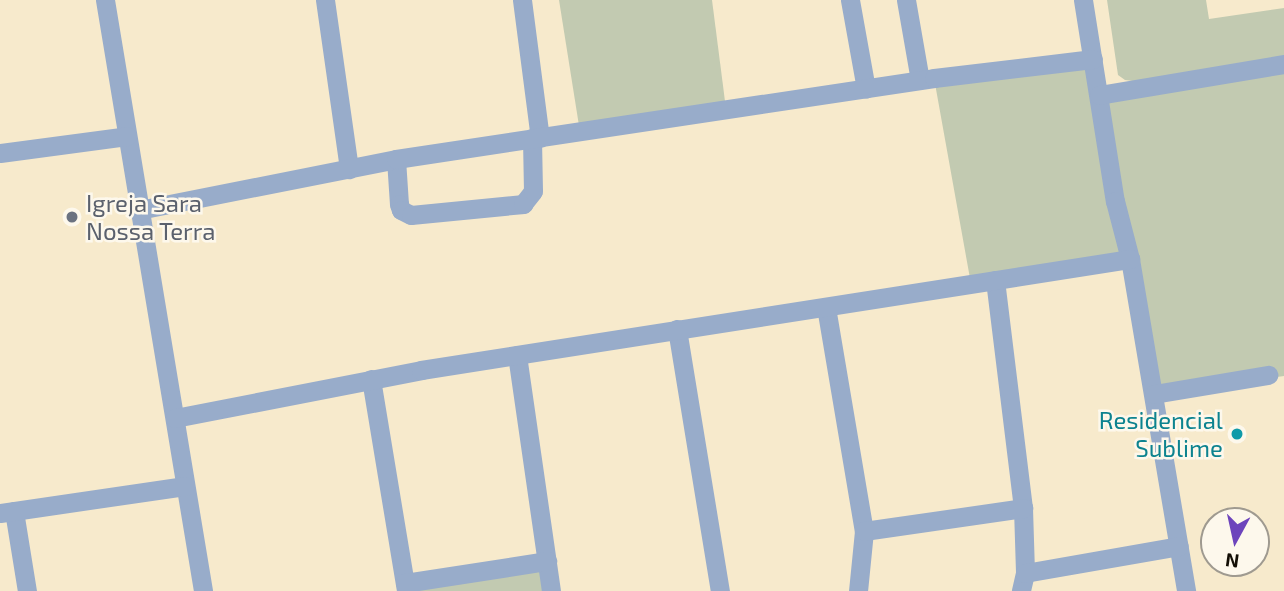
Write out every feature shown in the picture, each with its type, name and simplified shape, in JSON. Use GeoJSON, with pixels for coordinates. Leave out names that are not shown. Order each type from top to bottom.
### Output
{"type":"FeatureCollection","features":[{"type":"Feature","properties":{"kind":"street"},"geometry":{"type":"LineString","coordinates":[[105,0],[202,591]]}},
{"type":"Feature","properties":{"kind":"street"},"geometry":{"type":"LineString","coordinates":[[325,0],[349,169]]}},
{"type":"Feature","properties":{"kind":"street"},"geometry":{"type":"LineString","coordinates":[[396,159],[399,204],[401,210],[411,215],[523,204],[533,191],[536,138],[522,0]]}},
{"type":"Feature","properties":{"kind":"street"},"geometry":{"type":"LineString","coordinates":[[850,0],[866,89]]}},
{"type":"Feature","properties":{"kind":"street"},"geometry":{"type":"LineString","coordinates":[[906,0],[920,80]]}},
{"type":"Feature","properties":{"kind":"street"},"geometry":{"type":"LineString","coordinates":[[1083,0],[1115,201],[1130,259],[1186,591]]}},
{"type":"Feature","properties":{"kind":"street"},"geometry":{"type":"LineString","coordinates":[[139,210],[396,159],[920,80],[1093,59]]}},
{"type":"Feature","properties":{"kind":"street"},"geometry":{"type":"LineString","coordinates":[[1099,95],[1284,64]]}},
{"type":"Feature","properties":{"kind":"street"},"geometry":{"type":"LineString","coordinates":[[0,153],[127,136]]}},
{"type":"Feature","properties":{"kind":"street"},"geometry":{"type":"LineString","coordinates":[[174,418],[371,379],[1130,259]]}},
{"type":"Feature","properties":{"kind":"street"},"geometry":{"type":"LineString","coordinates":[[995,280],[1023,508],[1023,582],[1180,546]]}},
{"type":"Feature","properties":{"kind":"street"},"geometry":{"type":"LineString","coordinates":[[825,307],[864,531],[858,591]]}},
{"type":"Feature","properties":{"kind":"street"},"geometry":{"type":"LineString","coordinates":[[677,329],[720,591]]}},
{"type":"Feature","properties":{"kind":"street"},"geometry":{"type":"LineString","coordinates":[[517,355],[551,591]]}},
{"type":"Feature","properties":{"kind":"street"},"geometry":{"type":"LineString","coordinates":[[1154,394],[1268,375]]}},
{"type":"Feature","properties":{"kind":"street"},"geometry":{"type":"LineString","coordinates":[[371,379],[405,587],[547,561]]}},
{"type":"Feature","properties":{"kind":"street"},"geometry":{"type":"LineString","coordinates":[[27,591],[7,512],[185,486]]}},
{"type":"Feature","properties":{"kind":"street"},"geometry":{"type":"LineString","coordinates":[[864,531],[1023,508]]}},
{"type":"Feature","properties":{"kind":"green space"},"geometry":{"type":"Polygon","coordinates":[[[559,0],[712,0],[726,109],[580,132],[559,0]]]}},
{"type":"Feature","properties":{"kind":"green space"},"geometry":{"type":"Polygon","coordinates":[[[1107,0],[1206,0],[1209,19],[1284,8],[1284,60],[1141,82],[1125,80],[1118,75],[1107,0]]]}},
{"type":"Feature","properties":{"kind":"green space"},"geometry":{"type":"Polygon","coordinates":[[[1093,59],[1099,95],[1284,64],[1284,376],[1154,394],[1130,260],[971,284],[934,78],[1093,59]]]}},
{"type":"Feature","properties":{"kind":"green space"},"geometry":{"type":"Polygon","coordinates":[[[547,561],[551,591],[406,591],[547,561]]]}},
{"type":"Feature","properties":{"kind":"place","name":"Igreja Sara Nossa Terra"},"geometry":{"type":"Point","coordinates":[72,217]}},
{"type":"Feature","properties":{"kind":"place","name":"Residencial Sublime"},"geometry":{"type":"Point","coordinates":[1237,434]}}]}
